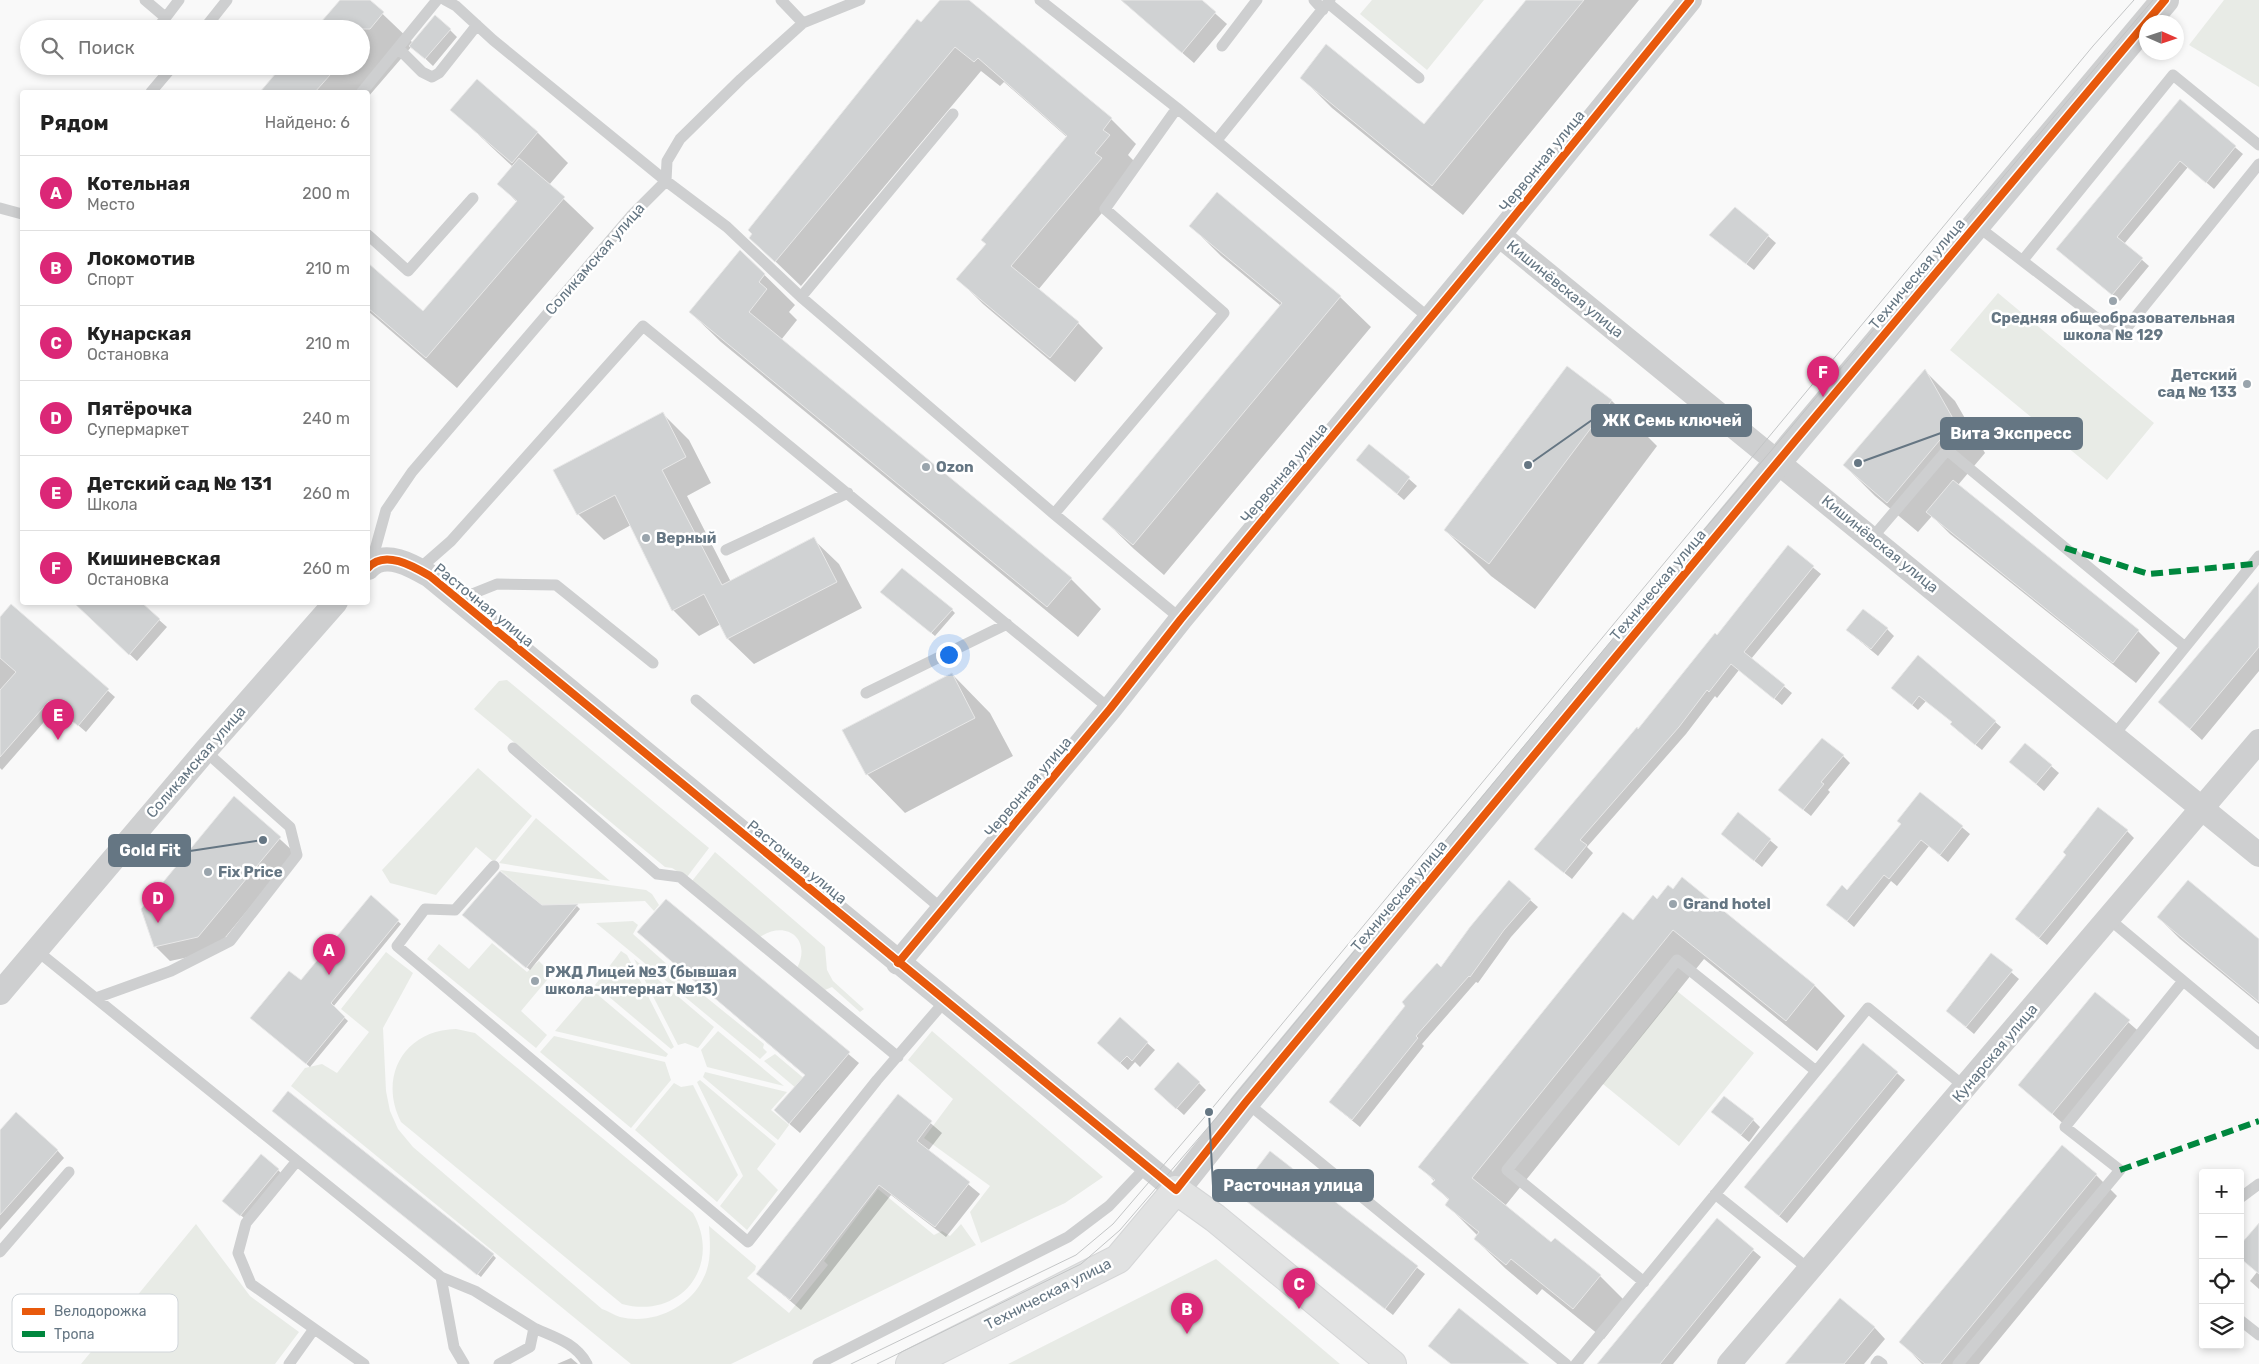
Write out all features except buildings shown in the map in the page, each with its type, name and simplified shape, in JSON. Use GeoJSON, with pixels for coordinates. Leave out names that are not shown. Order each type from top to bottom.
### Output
{"type":"FeatureCollection","features":[{"type":"Feature","properties":{"kind":"main road","name":"Техническая улица"},"geometry":{"type":"LineString","coordinates":[[910,1364],[1118,1259],[1176,1190]]}},
{"type":"Feature","properties":{"kind":"main road","name":"Расточная улица"},"geometry":{"type":"LineString","coordinates":[[1176,1190],[1223,1225],[1392,1364]]}},
{"type":"Feature","properties":{"kind":"street","name":"Червонная улица"},"geometry":{"type":"LineString","coordinates":[[898,963],[1110,709],[1181,619],[1499,235],[1690,0]]}},
{"type":"Feature","properties":{"kind":"street","name":"Техническая улица"},"geometry":{"type":"LineString","coordinates":[[1176,1190],[1246,1102],[1778,461],[2165,0]]}},
{"type":"Feature","properties":{"kind":"street","name":"Кишинёвская улица"},"geometry":{"type":"LineString","coordinates":[[1499,235],[2259,855]]}},
{"type":"Feature","properties":{"kind":"street","name":"Соликамская улица"},"geometry":{"type":"LineString","coordinates":[[370,562],[382,559],[408,565]]}},
{"type":"Feature","properties":{"kind":"street","name":"Расточная улица"},"geometry":{"type":"LineString","coordinates":[[408,565],[457,600],[1176,1190]]}},
{"type":"Feature","properties":{"kind":"street","name":"Соликамская улица"},"geometry":{"type":"LineString","coordinates":[[0,993],[204,751],[333,605]]}},
{"type":"Feature","properties":{"kind":"street","name":"Кунарская улица"},"geometry":{"type":"LineString","coordinates":[[1729,1364],[2259,741]]}},
{"type":"Feature","properties":{"kind":"lane"},"geometry":{"type":"LineString","coordinates":[[145,0],[165,18],[179,0]]}},
{"type":"Feature","properties":{"kind":"lane"},"geometry":{"type":"LineString","coordinates":[[211,20],[228,0]]}},
{"type":"Feature","properties":{"kind":"lane"},"geometry":{"type":"LineString","coordinates":[[364,90],[437,0]]}},
{"type":"Feature","properties":{"kind":"lane"},"geometry":{"type":"LineString","coordinates":[[445,0],[456,6],[478,24],[493,40],[666,181],[727,227],[801,297],[1054,514],[1181,619]]}},
{"type":"Feature","properties":{"kind":"lane"},"geometry":{"type":"LineString","coordinates":[[781,0],[803,23]]}},
{"type":"Feature","properties":{"kind":"lane"},"geometry":{"type":"LineString","coordinates":[[666,181],[667,161],[680,139],[741,79],[803,23],[860,0]]}},
{"type":"Feature","properties":{"kind":"lane"},"geometry":{"type":"LineString","coordinates":[[1040,0],[1217,140],[1429,318]]}},
{"type":"Feature","properties":{"kind":"lane"},"geometry":{"type":"LineString","coordinates":[[1222,46],[1257,0]]}},
{"type":"Feature","properties":{"kind":"lane"},"geometry":{"type":"LineString","coordinates":[[1314,0],[1327,4],[1419,78]]}},
{"type":"Feature","properties":{"kind":"lane"},"geometry":{"type":"LineString","coordinates":[[1217,140],[1327,4]]}},
{"type":"Feature","properties":{"kind":"lane"},"geometry":{"type":"LineString","coordinates":[[398,48],[422,72],[432,77],[438,73],[478,24]]}},
{"type":"Feature","properties":{"kind":"lane"},"geometry":{"type":"LineString","coordinates":[[153,90],[165,75]]}},
{"type":"Feature","properties":{"kind":"lane"},"geometry":{"type":"LineString","coordinates":[[2023,260],[2173,75],[2259,145]]}},
{"type":"Feature","properties":{"kind":"lane"},"geometry":{"type":"LineString","coordinates":[[1054,514],[1224,313],[1105,209],[1177,108]]}},
{"type":"Feature","properties":{"kind":"lane"},"geometry":{"type":"LineString","coordinates":[[801,297],[952,114]]}},
{"type":"Feature","properties":{"kind":"lane"},"geometry":{"type":"LineString","coordinates":[[1976,225],[2120,336],[2259,164]]}},
{"type":"Feature","properties":{"kind":"lane","name":"Соликамская улица"},"geometry":{"type":"LineString","coordinates":[[370,559],[386,510],[412,472],[631,216],[666,181]]}},
{"type":"Feature","properties":{"kind":"lane"},"geometry":{"type":"LineString","coordinates":[[370,237],[408,271],[473,198]]}},
{"type":"Feature","properties":{"kind":"lane"},"geometry":{"type":"LineString","coordinates":[[0,208],[20,213]]}},
{"type":"Feature","properties":{"kind":"lane"},"geometry":{"type":"LineString","coordinates":[[408,565],[451,541],[643,326],[1110,709]]}},
{"type":"Feature","properties":{"kind":"lane"},"geometry":{"type":"LineString","coordinates":[[1872,538],[1947,450],[2185,647]]}},
{"type":"Feature","properties":{"kind":"lane"},"geometry":{"type":"LineString","coordinates":[[726,550],[848,493]]}},
{"type":"Feature","properties":{"kind":"lane"},"geometry":{"type":"LineString","coordinates":[[2114,735],[2259,556]]}},
{"type":"Feature","properties":{"kind":"lane"},"geometry":{"type":"LineString","coordinates":[[457,600],[497,584],[556,585],[652,663]]}},
{"type":"Feature","properties":{"kind":"lane"},"geometry":{"type":"LineString","coordinates":[[866,692],[1008,624]]}},
{"type":"Feature","properties":{"kind":"lane"},"geometry":{"type":"LineString","coordinates":[[696,700],[943,910]]}},
{"type":"Feature","properties":{"kind":"lane"},"geometry":{"type":"LineString","coordinates":[[514,748],[657,874],[680,878],[898,1057]]}},
{"type":"Feature","properties":{"kind":"lane"},"geometry":{"type":"LineString","coordinates":[[96,998],[171,971],[230,940],[297,855],[290,826],[204,751]]}},
{"type":"Feature","properties":{"kind":"lane"},"geometry":{"type":"LineString","coordinates":[[494,866],[455,910],[425,910],[397,946],[748,1242],[945,1001]]}},
{"type":"Feature","properties":{"kind":"lane"},"geometry":{"type":"LineString","coordinates":[[2109,919],[2259,1044]]}},
{"type":"Feature","properties":{"kind":"lane"},"geometry":{"type":"LineString","coordinates":[[36,950],[296,1162],[441,1277],[475,1291],[534,1328],[572,1346],[582,1354],[587,1364]]}},
{"type":"Feature","properties":{"kind":"lane"},"geometry":{"type":"LineString","coordinates":[[1644,1282],[1507,1170],[1677,960],[1816,1071]]}},
{"type":"Feature","properties":{"kind":"lane"},"geometry":{"type":"LineString","coordinates":[[1958,1364],[2120,1170],[2065,1127],[2183,981]]}},
{"type":"Feature","properties":{"kind":"lane"},"geometry":{"type":"LineString","coordinates":[[1576,1364],[1868,1008],[1965,1087]]}},
{"type":"Feature","properties":{"kind":"lane"},"geometry":{"type":"LineString","coordinates":[[1246,1102],[1566,1364]]}},
{"type":"Feature","properties":{"kind":"lane"},"geometry":{"type":"LineString","coordinates":[[296,1162],[246,1222],[238,1254],[251,1284],[364,1364]]}},
{"type":"Feature","properties":{"kind":"lane"},"geometry":{"type":"LineString","coordinates":[[818,1364],[1068,1237],[1109,1206],[1147,1166]]}},
{"type":"Feature","properties":{"kind":"lane"},"geometry":{"type":"LineString","coordinates":[[0,1252],[69,1172]]}},
{"type":"Feature","properties":{"kind":"lane"},"geometry":{"type":"LineString","coordinates":[[2244,1195],[2259,1184]]}},
{"type":"Feature","properties":{"kind":"lane"},"geometry":{"type":"LineString","coordinates":[[1716,1194],[1810,1270]]}},
{"type":"Feature","properties":{"kind":"lane"},"geometry":{"type":"LineString","coordinates":[[441,1277],[454,1346],[464,1364]]}},
{"type":"Feature","properties":{"kind":"lane"},"geometry":{"type":"LineString","coordinates":[[2244,1323],[2259,1335]]}},
{"type":"Feature","properties":{"kind":"lane"},"geometry":{"type":"LineString","coordinates":[[500,1364],[530,1347],[534,1328]]}},
{"type":"Feature","properties":{"kind":"lane"},"geometry":{"type":"LineString","coordinates":[[289,1364],[314,1329]]}},
{"type":"Feature","properties":{"kind":"lane"},"geometry":{"type":"LineString","coordinates":[[1876,1364],[1878,1361],[1882,1364]]}},
{"type":"Feature","properties":{"kind":"shaded area"},"geometry":{"type":"Polygon","coordinates":[[[1372,0],[1484,0],[1427,70],[1360,14],[1372,0]]]}},
{"type":"Feature","properties":{"kind":"shaded area"},"geometry":{"type":"Polygon","coordinates":[[[2224,0],[2259,0],[2259,87],[2189,45],[2224,0]]]}},
{"type":"Feature","properties":{"kind":"shaded area"},"geometry":{"type":"Polygon","coordinates":[[[1998,293],[2154,423],[2107,480],[1950,350],[1998,293]]]}},
{"type":"Feature","properties":{"kind":"shaded area"},"geometry":{"type":"Polygon","coordinates":[[[507,680],[709,848],[687,877],[672,868],[665,867],[474,709],[499,681],[507,680]]]}},
{"type":"Feature","properties":{"kind":"shaded area"},"geometry":{"type":"Polygon","coordinates":[[[478,768],[532,816],[494,862],[476,847],[436,895],[390,883],[382,870],[478,768]]]}},
{"type":"Feature","properties":{"kind":"shaded area"},"geometry":{"type":"Polygon","coordinates":[[[536,818],[610,881],[499,863],[536,818]]]}},
{"type":"Feature","properties":{"kind":"shaded area"},"geometry":{"type":"Polygon","coordinates":[[[715,852],[825,947],[827,970],[833,981],[864,1009],[860,1012],[832,987],[825,990],[797,968],[801,958],[801,949],[799,941],[794,935],[779,930],[760,937],[692,881],[715,852]]]}},
{"type":"Feature","properties":{"kind":"shaded area"},"geometry":{"type":"Polygon","coordinates":[[[500,870],[646,890],[652,894],[659,905],[654,911],[645,901],[542,905],[500,870]]]}},
{"type":"Feature","properties":{"kind":"shaded area"},"geometry":{"type":"Polygon","coordinates":[[[633,921],[638,925],[633,934],[678,974],[681,981],[676,989],[596,923],[633,921]]]}},
{"type":"Feature","properties":{"kind":"shaded area"},"geometry":{"type":"Polygon","coordinates":[[[492,943],[527,972],[539,961],[552,974],[521,1011],[547,1035],[536,1048],[427,959],[439,944],[469,969],[492,943]]]}},
{"type":"Feature","properties":{"kind":"shaded area"},"geometry":{"type":"Polygon","coordinates":[[[621,951],[627,955],[674,1047],[671,1049],[595,985],[621,951]]]}},
{"type":"Feature","properties":{"kind":"shaded area"},"geometry":{"type":"Polygon","coordinates":[[[386,952],[413,973],[383,1028],[386,1091],[390,1111],[398,1129],[413,1147],[602,1309],[620,1317],[644,1319],[668,1312],[679,1306],[697,1289],[706,1273],[710,1253],[709,1226],[756,1266],[755,1270],[747,1278],[789,1313],[828,1265],[824,1261],[878,1189],[934,1235],[942,1231],[950,1236],[961,1224],[976,1245],[731,1364],[631,1364],[291,1086],[305,1068],[322,1064],[337,1073],[369,1032],[341,1009],[386,952]]]}},
{"type":"Feature","properties":{"kind":"shaded area"},"geometry":{"type":"Polygon","coordinates":[[[634,959],[714,1027],[698,1048],[685,1043],[678,1045],[634,959]]]}},
{"type":"Feature","properties":{"kind":"shaded area"},"geometry":{"type":"Polygon","coordinates":[[[685,983],[691,985],[764,1044],[763,1048],[767,1052],[760,1059],[679,992],[685,983]]]}},
{"type":"Feature","properties":{"kind":"shaded area"},"geometry":{"type":"Polygon","coordinates":[[[591,989],[668,1054],[666,1057],[555,1031],[591,989]]]}},
{"type":"Feature","properties":{"kind":"shaded area"},"geometry":{"type":"Polygon","coordinates":[[[1677,991],[1754,1053],[1679,1146],[1603,1084],[1677,991]]]}},
{"type":"Feature","properties":{"kind":"shaded area"},"geometry":{"type":"Polygon","coordinates":[[[456,1029],[475,1033],[693,1213],[701,1233],[703,1252],[699,1269],[690,1284],[678,1296],[662,1304],[643,1307],[622,1304],[401,1122],[395,1105],[393,1089],[395,1073],[400,1059],[410,1047],[422,1038],[438,1031],[456,1029]]]}},
{"type":"Feature","properties":{"kind":"shaded area"},"geometry":{"type":"Polygon","coordinates":[[[718,1031],[784,1086],[707,1067],[701,1050],[718,1031]]]}},
{"type":"Feature","properties":{"kind":"shaded area"},"geometry":{"type":"Polygon","coordinates":[[[932,1031],[1103,1177],[1065,1203],[981,1243],[970,1212],[990,1186],[924,1138],[953,1099],[908,1060],[932,1031]]]}},
{"type":"Feature","properties":{"kind":"shaded area"},"geometry":{"type":"Polygon","coordinates":[[[554,1036],[665,1062],[671,1080],[631,1128],[540,1052],[554,1036]]]}},
{"type":"Feature","properties":{"kind":"shaded area"},"geometry":{"type":"Polygon","coordinates":[[[775,1054],[819,1091],[810,1100],[764,1061],[775,1054]]]}},
{"type":"Feature","properties":{"kind":"shaded area"},"geometry":{"type":"Polygon","coordinates":[[[705,1072],[787,1092],[771,1110],[789,1125],[778,1140],[703,1077],[705,1072]]]}},
{"type":"Feature","properties":{"kind":"shaded area"},"geometry":{"type":"Polygon","coordinates":[[[700,1080],[776,1144],[757,1169],[778,1190],[747,1230],[720,1206],[743,1176],[697,1082],[700,1080]]]}},
{"type":"Feature","properties":{"kind":"shaded area"},"geometry":{"type":"Polygon","coordinates":[[[674,1083],[681,1087],[693,1085],[738,1175],[717,1202],[635,1130],[674,1083]]]}},
{"type":"Feature","properties":{"kind":"shaded area"},"geometry":{"type":"Polygon","coordinates":[[[196,1224],[250,1296],[299,1332],[275,1364],[81,1364],[91,1352],[178,1352],[178,1294],[138,1294],[196,1224]]]}},
{"type":"Feature","properties":{"kind":"shaded area"},"geometry":{"type":"Polygon","coordinates":[[[1216,1259],[1340,1364],[1008,1364],[1216,1259]]]}},
{"type":"Feature","properties":{"kind":"tram line"},"geometry":{"type":"LineString","coordinates":[[851,1364],[1076,1255],[1113,1224],[1209,1112],[2093,46],[2134,0]]}},
{"type":"Feature","properties":{"kind":"tram line"},"geometry":{"type":"LineString","coordinates":[[877,1364],[1081,1264],[1120,1230],[1217,1117],[1659,583],[2153,0]]}},
{"type":"Feature","properties":{"kind":"marked path"},"geometry":{"type":"LineString","coordinates":[[2065,548],[2149,574],[2253,564]]}},
{"type":"Feature","properties":{"kind":"marked path"},"geometry":{"type":"LineString","coordinates":[[2120,1170],[2259,1121]]}},
{"type":"Feature","properties":{"kind":"cycle path"},"geometry":{"type":"LineString","coordinates":[[898,963],[1110,709],[1181,619],[1499,235],[1690,0]]}},
{"type":"Feature","properties":{"kind":"cycle path"},"geometry":{"type":"LineString","coordinates":[[370,566],[382,560],[399,561],[430,576],[1176,1190],[1246,1102],[1795,441],[2165,0]]}},
{"type":"Feature","properties":{"kind":"place","name":"Средняя общеобразовательная школа № 129"},"geometry":{"type":"Point","coordinates":[2113,301]}},
{"type":"Feature","properties":{"kind":"place","name":"Детский сад № 133"},"geometry":{"type":"Point","coordinates":[2247,384]}},
{"type":"Feature","properties":{"kind":"place","name":"Кишиневская"},"geometry":{"type":"Point","coordinates":[1823,397]}},
{"type":"Feature","properties":{"kind":"place","name":"Вита Экспресс"},"geometry":{"type":"Point","coordinates":[1858,463]}},
{"type":"Feature","properties":{"kind":"place","name":"ЖК Семь ключей"},"geometry":{"type":"Point","coordinates":[1528,465]}},
{"type":"Feature","properties":{"kind":"place","name":"Ozon"},"geometry":{"type":"Point","coordinates":[926,467]}},
{"type":"Feature","properties":{"kind":"place","name":"Верный"},"geometry":{"type":"Point","coordinates":[646,538]}},
{"type":"Feature","properties":{"kind":"place","name":"Детский сад № 131"},"geometry":{"type":"Point","coordinates":[58,740]}},
{"type":"Feature","properties":{"kind":"place","name":"Gold Fit"},"geometry":{"type":"Point","coordinates":[263,840]}},
{"type":"Feature","properties":{"kind":"place","name":"Fix Price"},"geometry":{"type":"Point","coordinates":[208,872]}},
{"type":"Feature","properties":{"kind":"place","name":"Grand hotel"},"geometry":{"type":"Point","coordinates":[1673,904]}},
{"type":"Feature","properties":{"kind":"place","name":"Пятёрочка"},"geometry":{"type":"Point","coordinates":[158,923]}},
{"type":"Feature","properties":{"kind":"place","name":"Котельная"},"geometry":{"type":"Point","coordinates":[329,975]}},
{"type":"Feature","properties":{"kind":"place","name":"РЖД Лицей №3 (бывшая школа-интернат №13)"},"geometry":{"type":"Point","coordinates":[535,981]}},
{"type":"Feature","properties":{"kind":"place","name":"Расточная улица"},"geometry":{"type":"Point","coordinates":[1209,1112]}},
{"type":"Feature","properties":{"kind":"place","name":"Кунарская"},"geometry":{"type":"Point","coordinates":[1299,1309]}},
{"type":"Feature","properties":{"kind":"place","name":"Локомотив"},"geometry":{"type":"Point","coordinates":[1187,1334]}}]}
